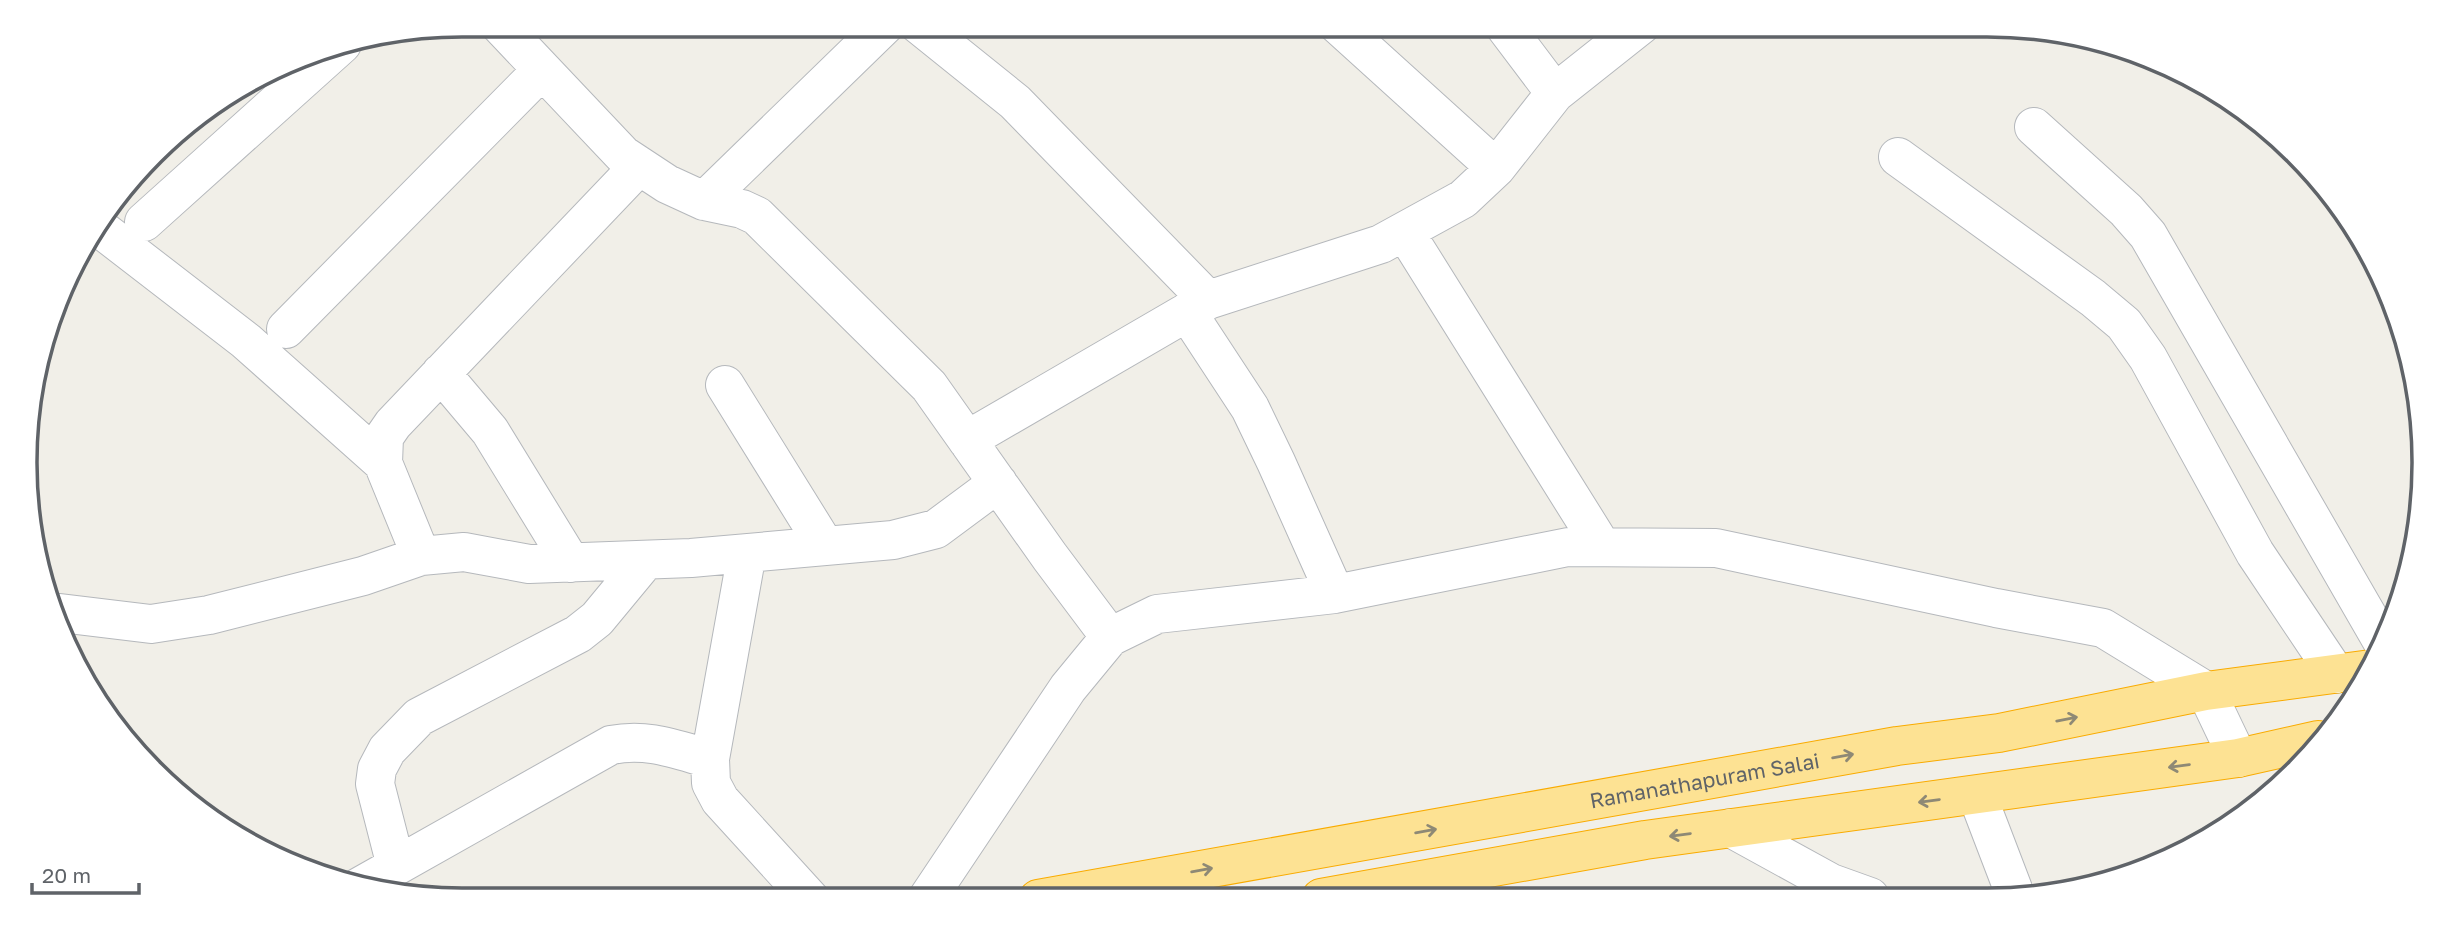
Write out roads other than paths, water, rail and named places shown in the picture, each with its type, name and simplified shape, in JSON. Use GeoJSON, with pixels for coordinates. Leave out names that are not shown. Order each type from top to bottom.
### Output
{"type":"FeatureCollection","features":[{"type":"Feature","properties":{"kind":"highway","name":"Ramanathapuram Salai"},"geometry":{"type":"LineString","coordinates":[[1100,888],[1897,746],[1999,733],[2206,691],[2353,671]]}},
{"type":"Feature","properties":{"kind":"highway"},"geometry":{"type":"LineString","coordinates":[[1377,888],[1645,840],[2238,758],[2308,742]]}},
{"type":"Feature","properties":{"kind":"street"},"geometry":{"type":"LineString","coordinates":[[511,37],[623,155],[667,184],[704,201],[742,209],[757,216],[929,386],[1049,557],[1110,637]]}},
{"type":"Feature","properties":{"kind":"street"},"geometry":{"type":"LineString","coordinates":[[704,201],[873,37]]}},
{"type":"Feature","properties":{"kind":"street"},"geometry":{"type":"LineString","coordinates":[[934,37],[1015,102],[1197,306],[1276,461],[1335,594]]}},
{"type":"Feature","properties":{"kind":"street"},"geometry":{"type":"LineString","coordinates":[[1352,37],[1496,168]]}},
{"type":"Feature","properties":{"kind":"street"},"geometry":{"type":"LineString","coordinates":[[1513,37],[1555,93]]}},
{"type":"Feature","properties":{"kind":"street"},"geometry":{"type":"LineString","coordinates":[[967,440],[1197,306],[1381,244],[1463,199],[1496,168],[1555,93],[1626,37]]}},
{"type":"Feature","properties":{"kind":"street"},"geometry":{"type":"LineString","coordinates":[[144,222],[325,59]]}},
{"type":"Feature","properties":{"kind":"street"},"geometry":{"type":"LineString","coordinates":[[286,329],[542,70]]}},
{"type":"Feature","properties":{"kind":"street"},"geometry":{"type":"LineString","coordinates":[[2034,127],[2126,210],[2148,236],[2377,632]]}},
{"type":"Feature","properties":{"kind":"street"},"geometry":{"type":"LineString","coordinates":[[1898,156],[2093,298],[2124,324],[2148,358],[2255,553],[2353,671]]}},
{"type":"Feature","properties":{"kind":"street"},"geometry":{"type":"LineString","coordinates":[[421,556],[383,463],[384,437],[393,424],[639,166]]}},
{"type":"Feature","properties":{"kind":"street"},"geometry":{"type":"LineString","coordinates":[[105,232],[246,341],[383,463]]}},
{"type":"Feature","properties":{"kind":"street"},"geometry":{"type":"LineString","coordinates":[[1405,232],[1602,547]]}},
{"type":"Feature","properties":{"kind":"street"},"geometry":{"type":"LineString","coordinates":[[441,373],[490,431],[571,563]]}},
{"type":"Feature","properties":{"kind":"street"},"geometry":{"type":"LineString","coordinates":[[725,385],[825,546]]}},
{"type":"Feature","properties":{"kind":"street"},"geometry":{"type":"LineString","coordinates":[[65,614],[151,624],[209,615],[363,576],[421,556],[464,552],[529,564],[645,561],[893,540],[936,528],[998,483]]}},
{"type":"Feature","properties":{"kind":"street"},"geometry":{"type":"LineString","coordinates":[[934,888],[1068,688],[1110,637],[1157,614],[1335,594],[1568,547],[1716,548],[2102,628],[2206,691],[2238,758]]}},
{"type":"Feature","properties":{"kind":"street"},"geometry":{"type":"LineString","coordinates":[[747,553],[710,759],[711,783],[720,800],[800,888]]}},
{"type":"Feature","properties":{"kind":"street"},"geometry":{"type":"LineString","coordinates":[[396,866],[374,783],[377,769],[387,750],[419,716],[578,634],[597,619],[645,561]]}},
{"type":"Feature","properties":{"kind":"street"},"geometry":{"type":"LineString","coordinates":[[373,879],[611,745],[632,741],[650,743],[710,759]]}},
{"type":"Feature","properties":{"kind":"street"},"geometry":{"type":"LineString","coordinates":[[1977,795],[2012,887]]}},
{"type":"Feature","properties":{"kind":"street"},"geometry":{"type":"LineString","coordinates":[[1731,828],[1845,888]]}}]}
